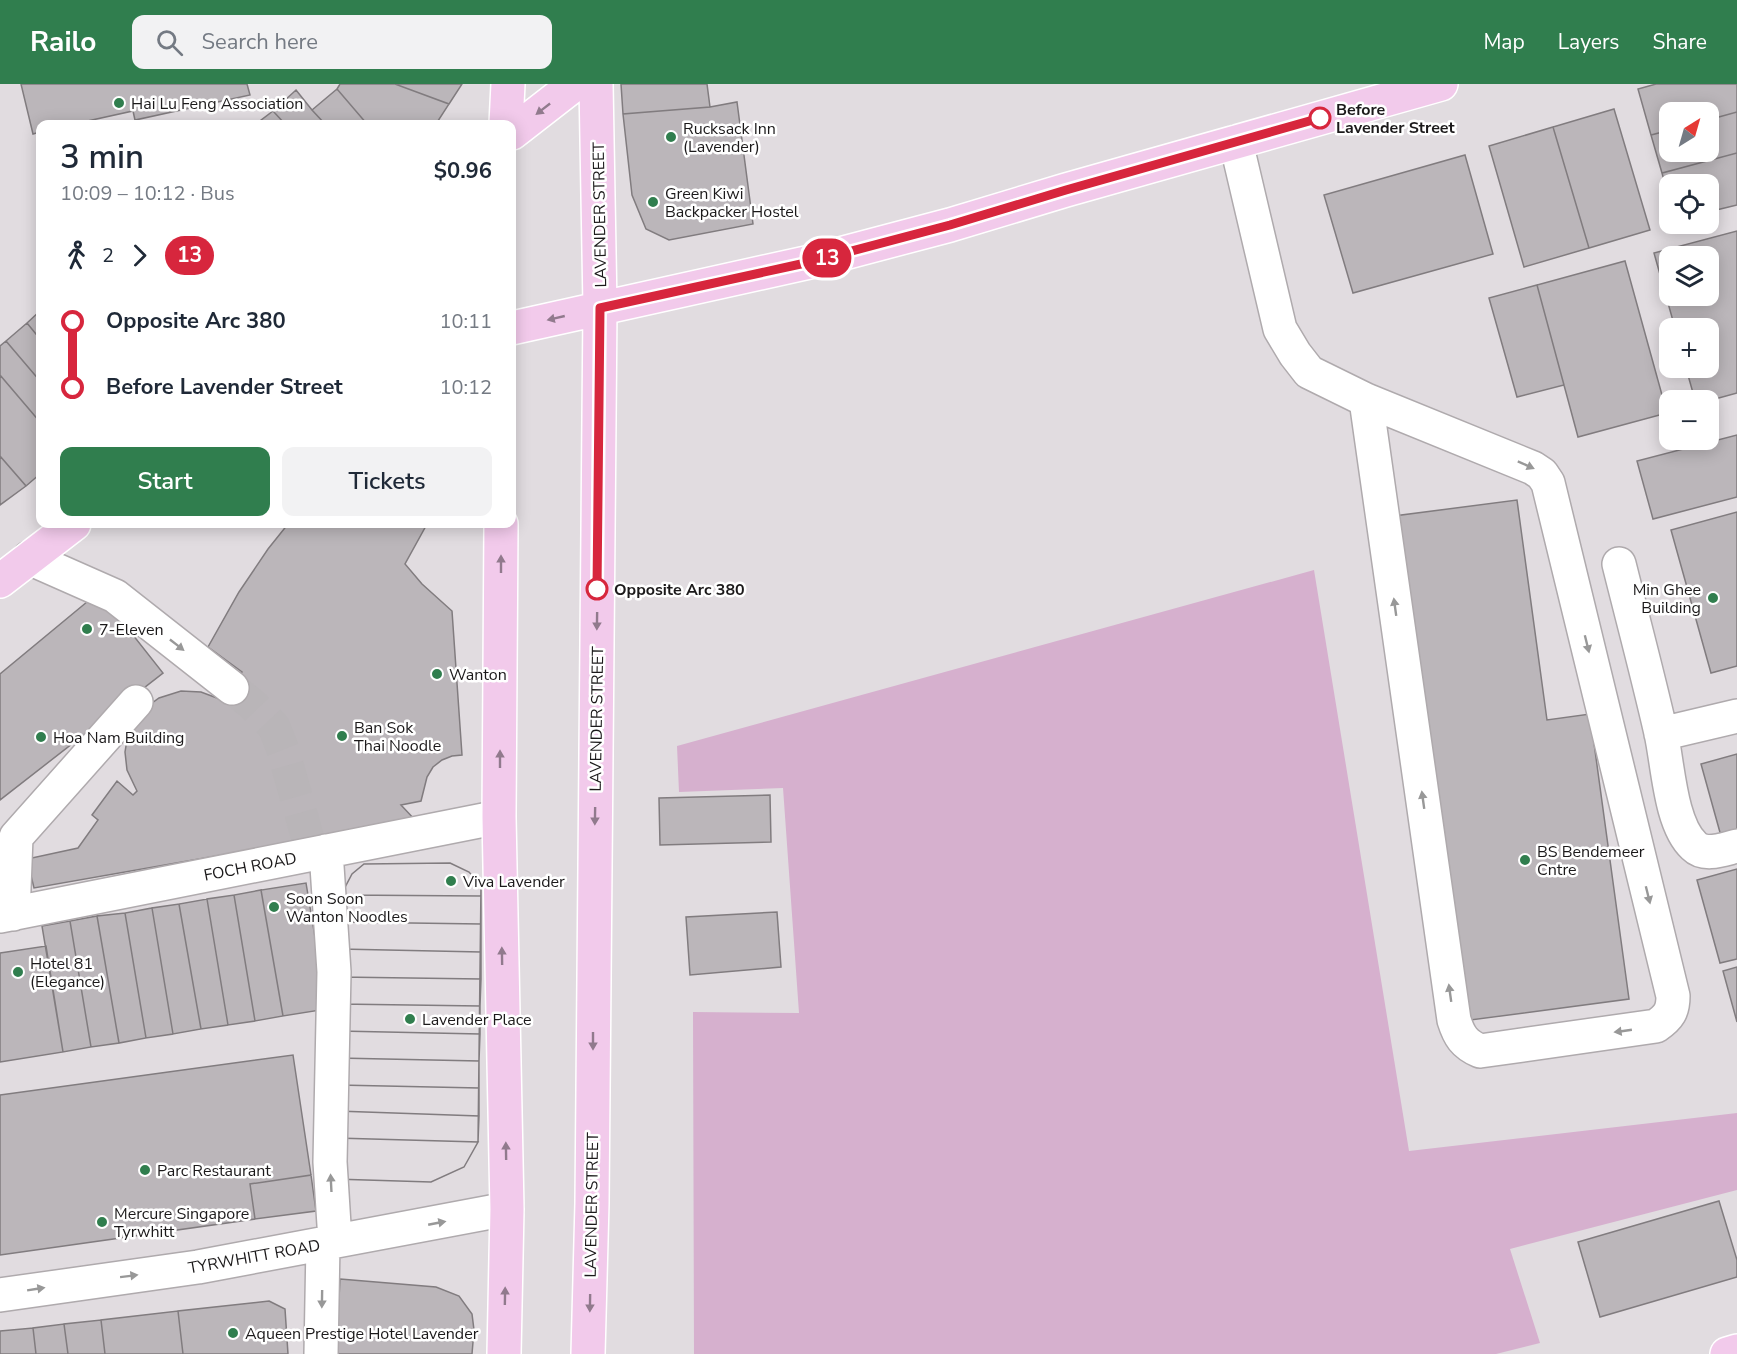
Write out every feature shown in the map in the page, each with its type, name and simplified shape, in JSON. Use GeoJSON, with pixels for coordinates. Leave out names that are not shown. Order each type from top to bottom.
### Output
{"type":"FeatureCollection","features":[{"type":"Feature","properties":{"kind":"main road"},"geometry":{"type":"LineString","coordinates":[[506,120],[508,84]]}},
{"type":"Feature","properties":{"kind":"main road"},"geometry":{"type":"LineString","coordinates":[[516,130],[575,84]]}},
{"type":"Feature","properties":{"kind":"main road","name":"LAVENDER STREET"},"geometry":{"type":"LineString","coordinates":[[588,1354],[592,1203],[600,308],[596,84]]}},
{"type":"Feature","properties":{"kind":"main road"},"geometry":{"type":"LineString","coordinates":[[516,327],[810,262],[950,225],[1442,84]]}},
{"type":"Feature","properties":{"kind":"main road"},"geometry":{"type":"LineString","coordinates":[[0,580],[69,528]]}},
{"type":"Feature","properties":{"kind":"main road"},"geometry":{"type":"LineString","coordinates":[[501,528],[499,817],[507,1209],[504,1354]]}},
{"type":"Feature","properties":{"kind":"main road"},"geometry":{"type":"LineString","coordinates":[[1727,1354],[1737,1351]]}},
{"type":"Feature","properties":{"kind":"street"},"geometry":{"type":"LineString","coordinates":[[1236,142],[1280,329],[1309,372],[1366,400],[1533,468],[1542,474],[1548,483],[1673,996],[1673,1009],[1666,1019],[1656,1026],[1480,1051],[1469,1047],[1459,1036],[1454,1020],[1366,400]]}},
{"type":"Feature","properties":{"kind":"street"},"geometry":{"type":"LineString","coordinates":[[28,558],[128,598],[232,688]]}},
{"type":"Feature","properties":{"kind":"street"},"geometry":{"type":"LineString","coordinates":[[1619,564],[1661,734],[1673,800],[1684,835],[1696,848],[1713,852],[1737,846]]}},
{"type":"Feature","properties":{"kind":"street"},"geometry":{"type":"LineString","coordinates":[[6,915],[16,837],[136,702]]}},
{"type":"Feature","properties":{"kind":"street"},"geometry":{"type":"LineString","coordinates":[[1661,734],[1737,716]]}},
{"type":"Feature","properties":{"kind":"street","name":"FOCH ROAD"},"geometry":{"type":"LineString","coordinates":[[6,915],[315,848],[499,817]]}},
{"type":"Feature","properties":{"kind":"street"},"geometry":{"type":"LineString","coordinates":[[315,848],[334,972],[329,1243],[321,1354]]}},
{"type":"Feature","properties":{"kind":"street","name":"TYRWHITT ROAD"},"geometry":{"type":"LineString","coordinates":[[0,1294],[198,1267],[507,1209]]}},
{"type":"Feature","properties":{"kind":"shaded area"},"geometry":{"type":"Polygon","coordinates":[[[1314,570],[1409,1151],[1737,1113],[1737,1190],[1510,1249],[1540,1343],[1496,1354],[694,1354],[693,1012],[799,1013],[783,788],[679,792],[677,746],[1314,570]]]}},
{"type":"Feature","properties":{"kind":"building","name":"Hai Lu Feng Association"},"geometry":{"type":"Polygon","coordinates":[[[21,84],[247,84],[250,95],[135,120],[133,111],[92,120],[36,120],[36,133],[33,134],[21,84]]]}},
{"type":"Feature","properties":{"kind":"building"},"geometry":{"type":"Polygon","coordinates":[[[340,84],[395,84],[449,104],[439,120],[364,120],[337,89],[340,84]]]}},
{"type":"Feature","properties":{"kind":"building"},"geometry":{"type":"Polygon","coordinates":[[[395,84],[462,84],[449,104],[395,84]]]}},
{"type":"Feature","properties":{"kind":"building"},"geometry":{"type":"Polygon","coordinates":[[[621,84],[707,84],[710,107],[623,114],[621,84]]]}},
{"type":"Feature","properties":{"kind":"building"},"geometry":{"type":"Polygon","coordinates":[[[1656,84],[1737,84],[1737,112],[1719,117],[1719,102],[1659,102],[1659,133],[1651,135],[1638,89],[1656,84]]]}},
{"type":"Feature","properties":{"kind":"building"},"geometry":{"type":"Polygon","coordinates":[[[337,89],[364,120],[321,120],[312,110],[337,89]]]}},
{"type":"Feature","properties":{"kind":"building"},"geometry":{"type":"Polygon","coordinates":[[[296,90],[321,120],[281,120],[273,111],[296,90]]]}},
{"type":"Feature","properties":{"kind":"building"},"geometry":{"type":"Polygon","coordinates":[[[737,102],[753,224],[669,240],[646,229],[632,195],[623,114],[710,107],[737,102]]]}},
{"type":"Feature","properties":{"kind":"building"},"geometry":{"type":"Polygon","coordinates":[[[1614,109],[1650,230],[1589,248],[1553,127],[1614,109]]]}},
{"type":"Feature","properties":{"kind":"building"},"geometry":{"type":"Polygon","coordinates":[[[273,111],[281,120],[261,120],[273,111]]]}},
{"type":"Feature","properties":{"kind":"building"},"geometry":{"type":"Polygon","coordinates":[[[1737,112],[1737,153],[1719,158],[1719,117],[1737,112]]]}},
{"type":"Feature","properties":{"kind":"building"},"geometry":{"type":"Polygon","coordinates":[[[1553,127],[1589,248],[1524,267],[1489,146],[1553,127]]]}},
{"type":"Feature","properties":{"kind":"building"},"geometry":{"type":"Polygon","coordinates":[[[1659,133],[1659,162],[1703,162],[1662,173],[1651,135],[1659,133]]]}},
{"type":"Feature","properties":{"kind":"building"},"geometry":{"type":"Polygon","coordinates":[[[1737,153],[1737,205],[1719,209],[1719,174],[1662,174],[1703,162],[1719,162],[1719,158],[1737,153]]]}},
{"type":"Feature","properties":{"kind":"building"},"geometry":{"type":"Polygon","coordinates":[[[1465,155],[1493,254],[1353,293],[1324,195],[1465,155]]]}},
{"type":"Feature","properties":{"kind":"building"},"geometry":{"type":"Polygon","coordinates":[[[1737,231],[1737,393],[1719,398],[1719,390],[1692,390],[1689,378],[1719,378],[1719,318],[1672,318],[1669,306],[1719,306],[1719,246],[1680,246],[1737,231]]]}},
{"type":"Feature","properties":{"kind":"building"},"geometry":{"type":"Polygon","coordinates":[[[1659,252],[1659,271],[1654,253],[1659,252]]]}},
{"type":"Feature","properties":{"kind":"building"},"geometry":{"type":"Polygon","coordinates":[[[1625,261],[1661,390],[1659,415],[1578,437],[1537,285],[1625,261]]]}},
{"type":"Feature","properties":{"kind":"building"},"geometry":{"type":"Polygon","coordinates":[[[1537,285],[1564,385],[1517,397],[1489,298],[1537,285]]]}},
{"type":"Feature","properties":{"kind":"building"},"geometry":{"type":"Polygon","coordinates":[[[36,315],[36,334],[27,323],[36,315]]]}},
{"type":"Feature","properties":{"kind":"building"},"geometry":{"type":"Polygon","coordinates":[[[27,323],[36,334],[36,376],[6,341],[27,323]]]}},
{"type":"Feature","properties":{"kind":"building"},"geometry":{"type":"Polygon","coordinates":[[[6,341],[36,376],[36,417],[0,375],[0,346],[6,341]]]}},
{"type":"Feature","properties":{"kind":"building"},"geometry":{"type":"Polygon","coordinates":[[[0,375],[36,417],[36,477],[26,486],[0,456],[0,375]]]}},
{"type":"Feature","properties":{"kind":"building"},"geometry":{"type":"Polygon","coordinates":[[[1737,435],[1737,497],[1653,519],[1637,461],[1679,450],[1719,450],[1719,440],[1737,435]]]}},
{"type":"Feature","properties":{"kind":"building"},"geometry":{"type":"Polygon","coordinates":[[[0,456],[26,486],[0,505],[0,456]]]}},
{"type":"Feature","properties":{"kind":"building","name":"BS Bendemeer Cntre"},"geometry":{"type":"Polygon","coordinates":[[[1517,500],[1547,720],[1590,714],[1629,999],[1463,1021],[1394,516],[1517,500]]]}},
{"type":"Feature","properties":{"kind":"building","name":"Min Ghee Building"},"geometry":{"type":"Polygon","coordinates":[[[1737,512],[1737,666],[1711,673],[1671,530],[1737,512]]]}},
{"type":"Feature","properties":{"kind":"building"},"geometry":{"type":"Polygon","coordinates":[[[285,528],[425,528],[405,564],[422,584],[452,611],[462,755],[442,760],[433,767],[427,777],[421,801],[401,805],[416,821],[34,888],[27,859],[78,848],[98,820],[92,815],[117,781],[133,795],[137,791],[127,770],[125,752],[128,734],[148,706],[159,698],[181,691],[201,692],[225,701],[242,672],[208,647],[239,592],[285,528]]]}},
{"type":"Feature","properties":{"kind":"building","name":"Hoa Nam Building"},"geometry":{"type":"Polygon","coordinates":[[[99,592],[163,673],[0,800],[0,674],[99,592]]]}},
{"type":"Feature","properties":{"kind":"building"},"geometry":{"type":"Polygon","coordinates":[[[1737,754],[1737,832],[1721,836],[1701,764],[1737,754]]]}},
{"type":"Feature","properties":{"kind":"building"},"geometry":{"type":"Polygon","coordinates":[[[770,795],[771,842],[660,845],[659,798],[770,795]]]}},
{"type":"Feature","properties":{"kind":"building"},"geometry":{"type":"Polygon","coordinates":[[[450,863],[469,872],[481,885],[481,896],[341,895],[352,874],[364,864],[450,863]]]}},
{"type":"Feature","properties":{"kind":"building","name":"Lavender Place"},"geometry":{"type":"Polygon","coordinates":[[[450,863],[469,872],[481,885],[478,1142],[464,1167],[431,1182],[334,1179],[341,895],[352,874],[364,864],[450,863]]]}},
{"type":"Feature","properties":{"kind":"building"},"geometry":{"type":"Polygon","coordinates":[[[1737,869],[1737,959],[1720,963],[1697,880],[1737,869]]]}},
{"type":"Feature","properties":{"kind":"building"},"geometry":{"type":"Polygon","coordinates":[[[306,883],[327,1009],[283,1016],[261,890],[306,883]]]}},
{"type":"Feature","properties":{"kind":"building"},"geometry":{"type":"Polygon","coordinates":[[[261,890],[283,1016],[255,1021],[234,895],[261,890]]]}},
{"type":"Feature","properties":{"kind":"building"},"geometry":{"type":"Polygon","coordinates":[[[234,895],[255,1021],[228,1025],[207,899],[234,895]]]}},
{"type":"Feature","properties":{"kind":"building"},"geometry":{"type":"Polygon","coordinates":[[[341,895],[481,896],[481,924],[340,922],[341,895]]]}},
{"type":"Feature","properties":{"kind":"building"},"geometry":{"type":"Polygon","coordinates":[[[207,899],[228,1025],[201,1029],[179,904],[207,899]]]}},
{"type":"Feature","properties":{"kind":"building"},"geometry":{"type":"Polygon","coordinates":[[[179,904],[201,1029],[173,1034],[152,908],[179,904]]]}},
{"type":"Feature","properties":{"kind":"building"},"geometry":{"type":"Polygon","coordinates":[[[152,908],[173,1034],[146,1038],[125,913],[152,908]]]}},
{"type":"Feature","properties":{"kind":"building"},"geometry":{"type":"Polygon","coordinates":[[[777,912],[781,967],[690,975],[686,917],[777,912]]]}},
{"type":"Feature","properties":{"kind":"building"},"geometry":{"type":"Polygon","coordinates":[[[125,913],[146,1038],[119,1043],[97,916],[125,913]]]}},
{"type":"Feature","properties":{"kind":"building"},"geometry":{"type":"Polygon","coordinates":[[[97,916],[119,1043],[91,1047],[70,921],[97,916]]]}},
{"type":"Feature","properties":{"kind":"building"},"geometry":{"type":"Polygon","coordinates":[[[70,921],[91,1047],[63,1052],[42,926],[70,921]]]}},
{"type":"Feature","properties":{"kind":"building"},"geometry":{"type":"Polygon","coordinates":[[[340,922],[481,924],[481,952],[340,949],[340,922]]]}},
{"type":"Feature","properties":{"kind":"building"},"geometry":{"type":"Polygon","coordinates":[[[46,946],[63,1052],[0,1062],[0,953],[46,946]]]}},
{"type":"Feature","properties":{"kind":"building"},"geometry":{"type":"Polygon","coordinates":[[[340,949],[481,952],[481,979],[339,977],[340,949]]]}},
{"type":"Feature","properties":{"kind":"building"},"geometry":{"type":"Polygon","coordinates":[[[1737,967],[1737,1022],[1723,971],[1737,967]]]}},
{"type":"Feature","properties":{"kind":"building"},"geometry":{"type":"Polygon","coordinates":[[[339,977],[481,979],[480,1006],[339,1004],[339,977]]]}},
{"type":"Feature","properties":{"kind":"building"},"geometry":{"type":"Polygon","coordinates":[[[339,1004],[480,1006],[480,1034],[339,1031],[339,1004]]]}},
{"type":"Feature","properties":{"kind":"building"},"geometry":{"type":"Polygon","coordinates":[[[339,1031],[480,1034],[479,1061],[338,1058],[339,1031]]]}},
{"type":"Feature","properties":{"kind":"building"},"geometry":{"type":"Polygon","coordinates":[[[293,1055],[311,1175],[250,1184],[255,1219],[0,1255],[0,1095],[293,1055]]]}},
{"type":"Feature","properties":{"kind":"building"},"geometry":{"type":"Polygon","coordinates":[[[338,1058],[479,1061],[479,1088],[338,1085],[338,1058]]]}},
{"type":"Feature","properties":{"kind":"building"},"geometry":{"type":"Polygon","coordinates":[[[338,1085],[479,1088],[479,1116],[337,1111],[338,1085]]]}},
{"type":"Feature","properties":{"kind":"building"},"geometry":{"type":"Polygon","coordinates":[[[337,1111],[479,1116],[478,1142],[336,1138],[337,1111]]]}},
{"type":"Feature","properties":{"kind":"building"},"geometry":{"type":"Polygon","coordinates":[[[336,1138],[478,1142],[464,1167],[431,1182],[334,1179],[336,1138]]]}},
{"type":"Feature","properties":{"kind":"building"},"geometry":{"type":"Polygon","coordinates":[[[311,1175],[316,1211],[255,1219],[250,1184],[311,1175]]]}},
{"type":"Feature","properties":{"kind":"building"},"geometry":{"type":"Polygon","coordinates":[[[1719,1201],[1737,1260],[1737,1277],[1600,1317],[1578,1242],[1719,1201]]]}},
{"type":"Feature","properties":{"kind":"building"},"geometry":{"type":"Polygon","coordinates":[[[340,1279],[436,1287],[459,1296],[472,1314],[474,1330],[472,1354],[336,1354],[340,1279]]]}},
{"type":"Feature","properties":{"kind":"building","name":"Aqueen Prestige Hotel Lavender"},"geometry":{"type":"Polygon","coordinates":[[[269,1301],[285,1309],[288,1354],[183,1354],[178,1311],[269,1301]]]}},
{"type":"Feature","properties":{"kind":"building"},"geometry":{"type":"Polygon","coordinates":[[[178,1311],[183,1354],[105,1354],[101,1320],[178,1311]]]}},
{"type":"Feature","properties":{"kind":"building"},"geometry":{"type":"Polygon","coordinates":[[[101,1320],[105,1354],[68,1354],[64,1324],[101,1320]]]}},
{"type":"Feature","properties":{"kind":"building"},"geometry":{"type":"Polygon","coordinates":[[[64,1324],[68,1354],[36,1354],[33,1328],[64,1324]]]}},
{"type":"Feature","properties":{"kind":"building"},"geometry":{"type":"Polygon","coordinates":[[[33,1328],[36,1354],[0,1354],[0,1331],[33,1328]]]}},
{"type":"Feature","properties":{"kind":"tunnel"},"geometry":{"type":"LineString","coordinates":[[232,688],[253,705],[274,727],[283,750],[308,839]]}},
{"type":"Feature","properties":{"kind":"bus line","name":"13"},"geometry":{"type":"LineString","coordinates":[[597,589],[600,308],[810,262],[950,225],[1320,118]]}},
{"type":"Feature","properties":{"kind":"place","name":"Hai Lu Feng Association"},"geometry":{"type":"Point","coordinates":[119,103]}},
{"type":"Feature","properties":{"kind":"place","name":"Before Lavender Street"},"geometry":{"type":"Point","coordinates":[1320,118]}},
{"type":"Feature","properties":{"kind":"place","name":"Rucksack Inn (Lavender)"},"geometry":{"type":"Point","coordinates":[671,137]}},
{"type":"Feature","properties":{"kind":"place","name":"Green Kiwi Backpacker Hostel"},"geometry":{"type":"Point","coordinates":[653,202]}},
{"type":"Feature","properties":{"kind":"place","name":"Opposite Arc 380"},"geometry":{"type":"Point","coordinates":[597,589]}},
{"type":"Feature","properties":{"kind":"place","name":"Min Ghee Building"},"geometry":{"type":"Point","coordinates":[1713,598]}},
{"type":"Feature","properties":{"kind":"place","name":"7-Eleven"},"geometry":{"type":"Point","coordinates":[87,629]}},
{"type":"Feature","properties":{"kind":"place","name":"Wanton"},"geometry":{"type":"Point","coordinates":[437,674]}},
{"type":"Feature","properties":{"kind":"place","name":"Ban Sok Thai Noodle"},"geometry":{"type":"Point","coordinates":[342,736]}},
{"type":"Feature","properties":{"kind":"place","name":"Hoa Nam Building"},"geometry":{"type":"Point","coordinates":[41,737]}},
{"type":"Feature","properties":{"kind":"place","name":"BS Bendemeer Cntre"},"geometry":{"type":"Point","coordinates":[1525,860]}},
{"type":"Feature","properties":{"kind":"place","name":"Viva Lavender"},"geometry":{"type":"Point","coordinates":[451,881]}},
{"type":"Feature","properties":{"kind":"place","name":"Soon Soon Wanton Noodles"},"geometry":{"type":"Point","coordinates":[274,907]}},
{"type":"Feature","properties":{"kind":"place","name":"Hotel 81 (Elegance)"},"geometry":{"type":"Point","coordinates":[18,972]}},
{"type":"Feature","properties":{"kind":"place","name":"Lavender Place"},"geometry":{"type":"Point","coordinates":[410,1019]}},
{"type":"Feature","properties":{"kind":"place","name":"Parc Restaurant"},"geometry":{"type":"Point","coordinates":[145,1170]}},
{"type":"Feature","properties":{"kind":"place","name":"Mercure Singapore Tyrwhitt"},"geometry":{"type":"Point","coordinates":[102,1222]}},
{"type":"Feature","properties":{"kind":"place","name":"Aqueen Prestige Hotel Lavender"},"geometry":{"type":"Point","coordinates":[233,1333]}}]}
